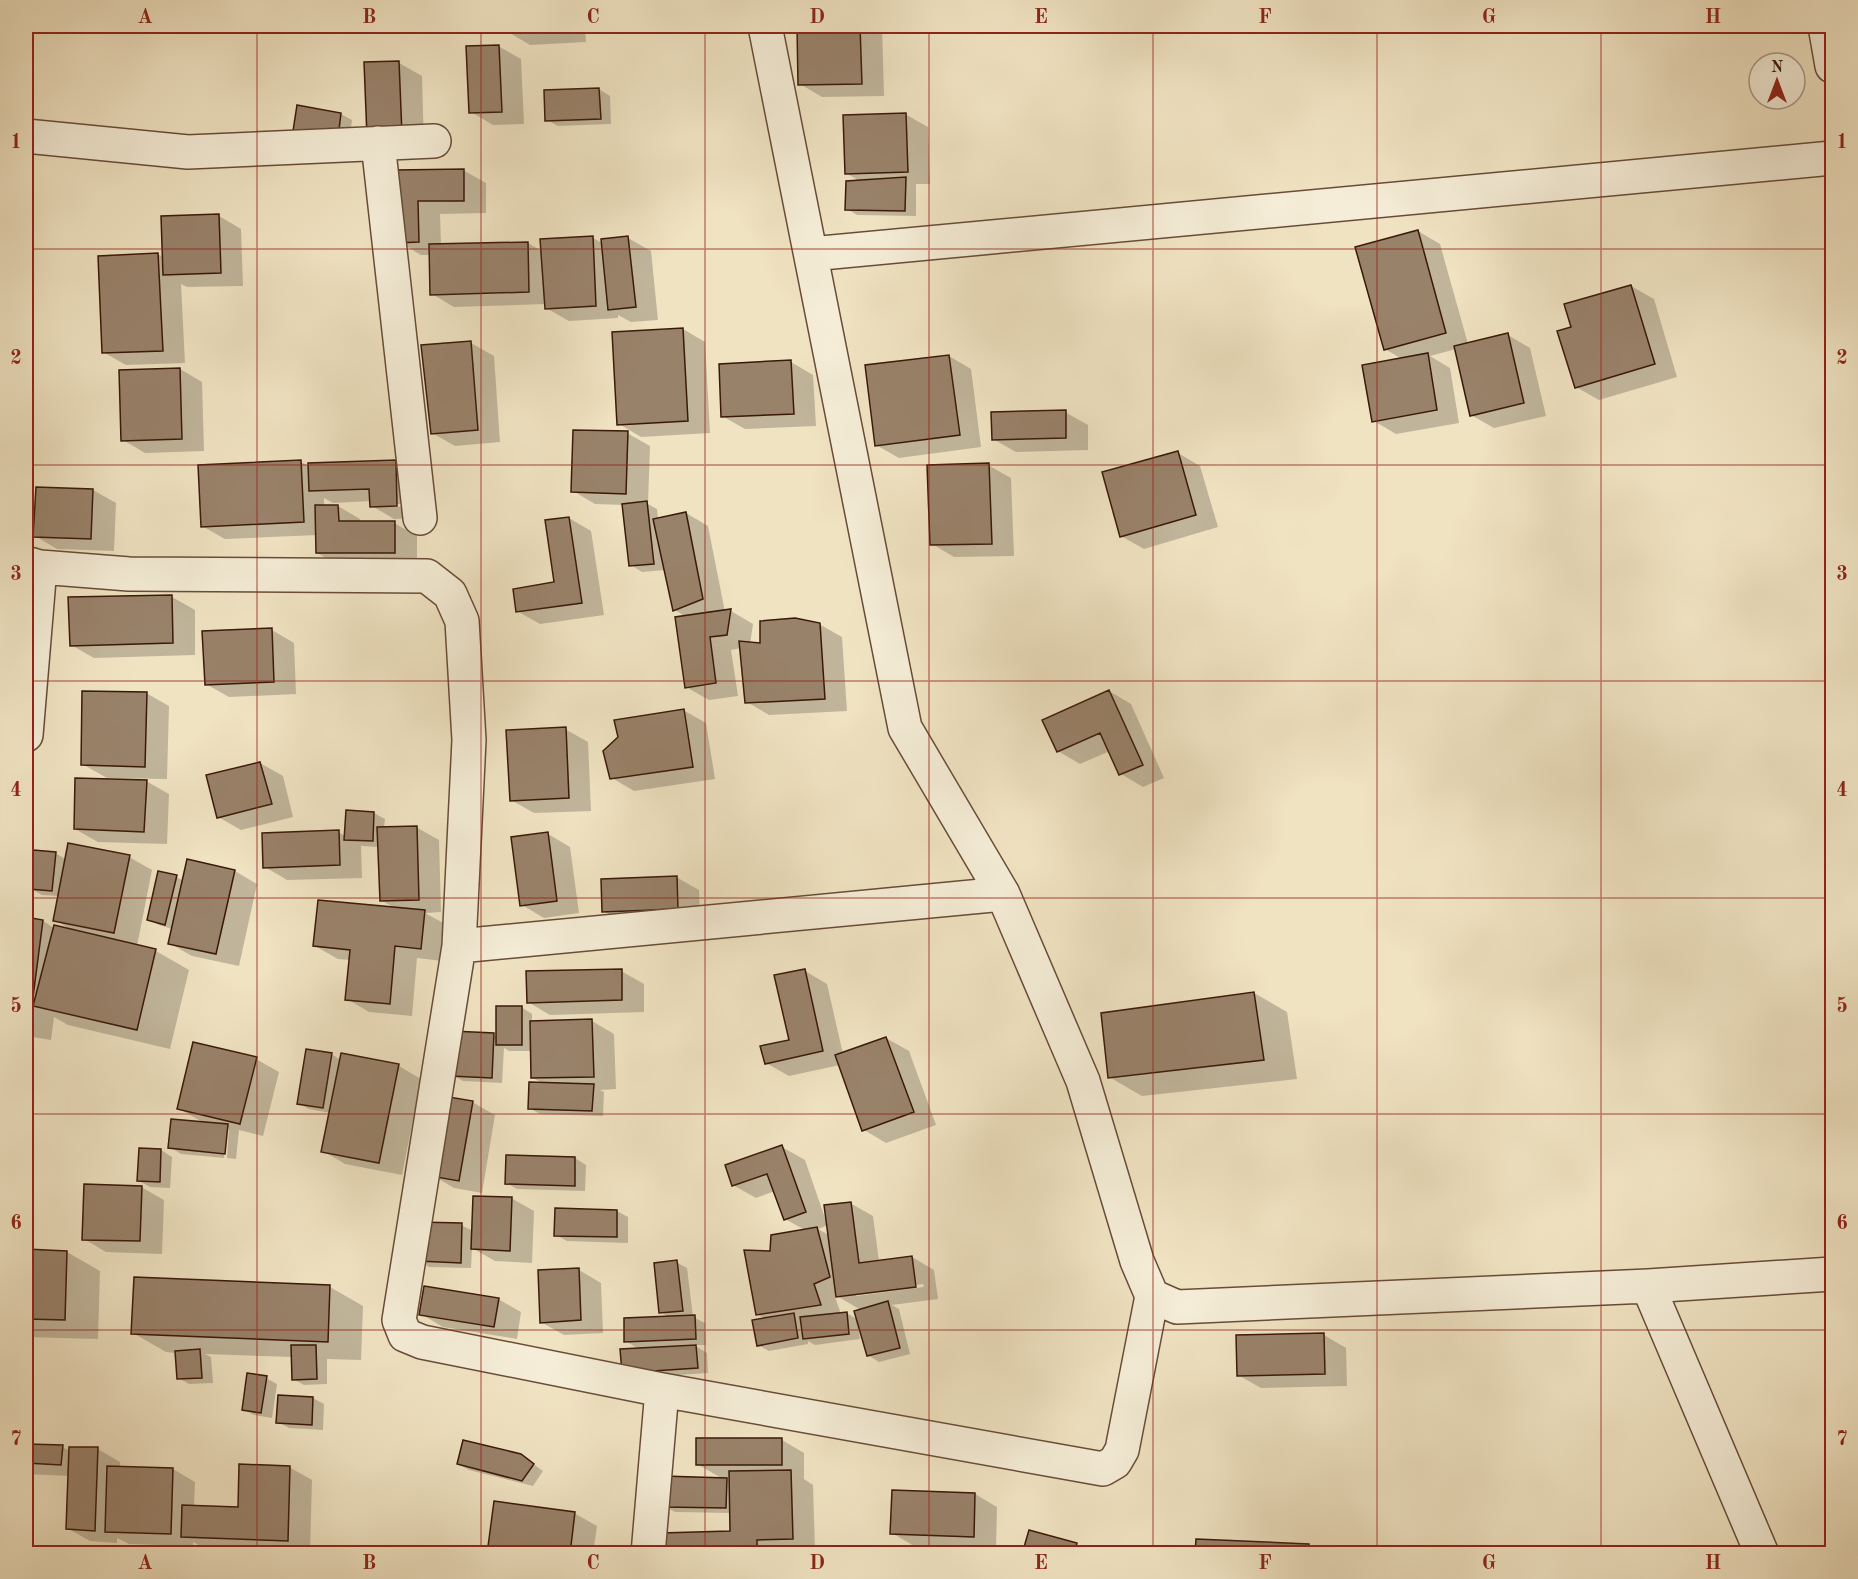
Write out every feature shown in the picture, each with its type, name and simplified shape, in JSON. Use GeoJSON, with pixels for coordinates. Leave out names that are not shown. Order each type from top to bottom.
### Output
{"type":"FeatureCollection","features":[{"type":"Feature","properties":{"kind":"street"},"geometry":{"type":"LineString","coordinates":[[26,735],[33,565],[129,574],[427,576],[450,594],[462,621],[469,740],[459,946],[399,1320],[405,1335],[422,1342],[662,1390],[1103,1469],[1115,1462],[1122,1450],[1152,1296],[1137,1261],[1083,1081],[1003,894],[905,728],[765,26]]}},
{"type":"Feature","properties":{"kind":"street"},"geometry":{"type":"LineString","coordinates":[[1825,26],[1833,66]]}},
{"type":"Feature","properties":{"kind":"street"},"geometry":{"type":"LineString","coordinates":[[26,136],[188,152],[434,141]]}},
{"type":"Feature","properties":{"kind":"street"},"geometry":{"type":"LineString","coordinates":[[378,143],[420,518]]}},
{"type":"Feature","properties":{"kind":"street"},"geometry":{"type":"LineString","coordinates":[[811,254],[1833,159]]}},
{"type":"Feature","properties":{"kind":"street"},"geometry":{"type":"LineString","coordinates":[[459,946],[1003,894]]}},
{"type":"Feature","properties":{"kind":"street"},"geometry":{"type":"LineString","coordinates":[[1152,1296],[1177,1307],[1648,1286],[1833,1274]]}},
{"type":"Feature","properties":{"kind":"street"},"geometry":{"type":"LineString","coordinates":[[1648,1286],[1762,1554]]}},
{"type":"Feature","properties":{"kind":"street"},"geometry":{"type":"LineString","coordinates":[[648,1554],[662,1390]]}},
{"type":"Feature","properties":{"kind":"building"},"geometry":{"type":"Polygon","coordinates":[[[506,26],[564,26],[564,30],[506,33],[506,26]]]}},
{"type":"Feature","properties":{"kind":"building"},"geometry":{"type":"Polygon","coordinates":[[[797,26],[860,26],[862,84],[798,85],[797,26]]]}},
{"type":"Feature","properties":{"kind":"building"},"geometry":{"type":"Polygon","coordinates":[[[499,45],[502,112],[469,113],[466,46],[499,45]]]}},
{"type":"Feature","properties":{"kind":"building"},"geometry":{"type":"Polygon","coordinates":[[[399,61],[402,135],[367,137],[364,62],[399,61]]]}},
{"type":"Feature","properties":{"kind":"building"},"geometry":{"type":"Polygon","coordinates":[[[599,88],[601,119],[545,121],[544,90],[599,88]]]}},
{"type":"Feature","properties":{"kind":"building"},"geometry":{"type":"Polygon","coordinates":[[[297,105],[341,113],[338,138],[293,131],[297,105]]]}},
{"type":"Feature","properties":{"kind":"building"},"geometry":{"type":"Polygon","coordinates":[[[906,113],[908,172],[845,174],[843,115],[906,113]]]}},
{"type":"Feature","properties":{"kind":"building"},"geometry":{"type":"Polygon","coordinates":[[[464,169],[464,201],[418,201],[419,242],[397,243],[395,170],[464,169]]]}},
{"type":"Feature","properties":{"kind":"building"},"geometry":{"type":"Polygon","coordinates":[[[906,177],[905,211],[845,210],[846,181],[906,177]]]}},
{"type":"Feature","properties":{"kind":"building"},"geometry":{"type":"Polygon","coordinates":[[[219,214],[221,273],[163,275],[161,216],[219,214]]]}},
{"type":"Feature","properties":{"kind":"building"},"geometry":{"type":"Polygon","coordinates":[[[1418,230],[1446,333],[1384,350],[1355,247],[1418,230]]]}},
{"type":"Feature","properties":{"kind":"building"},"geometry":{"type":"Polygon","coordinates":[[[593,236],[596,306],[545,309],[540,239],[593,236]]]}},
{"type":"Feature","properties":{"kind":"building"},"geometry":{"type":"Polygon","coordinates":[[[628,236],[636,307],[608,310],[601,239],[628,236]]]}},
{"type":"Feature","properties":{"kind":"building"},"geometry":{"type":"Polygon","coordinates":[[[528,242],[529,292],[430,295],[429,244],[528,242]]]}},
{"type":"Feature","properties":{"kind":"building"},"geometry":{"type":"Polygon","coordinates":[[[158,253],[163,351],[102,353],[98,256],[158,253]]]}},
{"type":"Feature","properties":{"kind":"building"},"geometry":{"type":"Polygon","coordinates":[[[1631,285],[1655,364],[1575,388],[1557,331],[1571,327],[1564,304],[1631,285]]]}},
{"type":"Feature","properties":{"kind":"building"},"geometry":{"type":"Polygon","coordinates":[[[683,328],[688,421],[617,425],[612,332],[683,328]]]}},
{"type":"Feature","properties":{"kind":"building"},"geometry":{"type":"Polygon","coordinates":[[[1508,333],[1524,403],[1470,416],[1454,346],[1508,333]]]}},
{"type":"Feature","properties":{"kind":"building"},"geometry":{"type":"Polygon","coordinates":[[[471,341],[478,430],[431,434],[421,345],[471,341]]]}},
{"type":"Feature","properties":{"kind":"building"},"geometry":{"type":"Polygon","coordinates":[[[1428,353],[1437,410],[1372,422],[1362,365],[1428,353]]]}},
{"type":"Feature","properties":{"kind":"building"},"geometry":{"type":"Polygon","coordinates":[[[949,355],[960,435],[875,446],[865,365],[949,355]]]}},
{"type":"Feature","properties":{"kind":"building"},"geometry":{"type":"Polygon","coordinates":[[[791,360],[794,414],[721,417],[719,364],[791,360]]]}},
{"type":"Feature","properties":{"kind":"building"},"geometry":{"type":"Polygon","coordinates":[[[180,368],[182,439],[121,441],[119,370],[180,368]]]}},
{"type":"Feature","properties":{"kind":"building"},"geometry":{"type":"Polygon","coordinates":[[[1066,410],[1066,438],[992,440],[991,412],[1066,410]]]}},
{"type":"Feature","properties":{"kind":"building"},"geometry":{"type":"Polygon","coordinates":[[[573,430],[628,431],[626,494],[571,492],[573,430]]]}},
{"type":"Feature","properties":{"kind":"building"},"geometry":{"type":"Polygon","coordinates":[[[1178,451],[1196,515],[1120,537],[1102,472],[1178,451]]]}},
{"type":"Feature","properties":{"kind":"building"},"geometry":{"type":"Polygon","coordinates":[[[301,460],[304,522],[201,527],[198,465],[301,460]]]}},
{"type":"Feature","properties":{"kind":"building"},"geometry":{"type":"Polygon","coordinates":[[[396,460],[397,506],[370,507],[369,489],[309,491],[308,463],[396,460]]]}},
{"type":"Feature","properties":{"kind":"building"},"geometry":{"type":"Polygon","coordinates":[[[989,463],[992,544],[930,545],[927,465],[989,463]]]}},
{"type":"Feature","properties":{"kind":"building"},"geometry":{"type":"Polygon","coordinates":[[[36,487],[93,489],[91,539],[33,537],[36,487]]]}},
{"type":"Feature","properties":{"kind":"building"},"geometry":{"type":"Polygon","coordinates":[[[647,501],[654,564],[629,566],[622,504],[647,501]]]}},
{"type":"Feature","properties":{"kind":"building"},"geometry":{"type":"Polygon","coordinates":[[[315,505],[338,505],[339,521],[395,521],[395,553],[316,553],[315,505]]]}},
{"type":"Feature","properties":{"kind":"building"},"geometry":{"type":"Polygon","coordinates":[[[686,512],[703,599],[673,611],[653,519],[686,512]]]}},
{"type":"Feature","properties":{"kind":"building"},"geometry":{"type":"Polygon","coordinates":[[[569,517],[582,603],[516,612],[513,589],[554,582],[545,520],[569,517]]]}},
{"type":"Feature","properties":{"kind":"building"},"geometry":{"type":"Polygon","coordinates":[[[172,595],[173,643],[70,646],[68,597],[172,595]]]}},
{"type":"Feature","properties":{"kind":"building"},"geometry":{"type":"Polygon","coordinates":[[[731,609],[727,635],[710,637],[716,683],[685,688],[675,617],[731,609]]]}},
{"type":"Feature","properties":{"kind":"building"},"geometry":{"type":"Polygon","coordinates":[[[795,618],[820,623],[825,699],[745,703],[739,641],[760,643],[760,621],[795,618]]]}},
{"type":"Feature","properties":{"kind":"building"},"geometry":{"type":"Polygon","coordinates":[[[272,628],[274,682],[205,685],[202,631],[272,628]]]}},
{"type":"Feature","properties":{"kind":"building"},"geometry":{"type":"Polygon","coordinates":[[[1109,690],[1143,765],[1119,775],[1100,733],[1057,752],[1042,720],[1109,690]]]}},
{"type":"Feature","properties":{"kind":"building"},"geometry":{"type":"Polygon","coordinates":[[[82,691],[147,692],[145,767],[81,765],[82,691]]]}},
{"type":"Feature","properties":{"kind":"building"},"geometry":{"type":"Polygon","coordinates":[[[684,709],[693,767],[610,779],[603,751],[618,737],[614,720],[684,709]]]}},
{"type":"Feature","properties":{"kind":"building"},"geometry":{"type":"Polygon","coordinates":[[[566,727],[569,798],[510,801],[506,730],[566,727]]]}},
{"type":"Feature","properties":{"kind":"building"},"geometry":{"type":"Polygon","coordinates":[[[260,762],[272,804],[217,818],[206,775],[260,762]]]}},
{"type":"Feature","properties":{"kind":"building"},"geometry":{"type":"Polygon","coordinates":[[[75,778],[147,780],[144,832],[74,829],[75,778]]]}},
{"type":"Feature","properties":{"kind":"building"},"geometry":{"type":"Polygon","coordinates":[[[346,810],[374,812],[373,841],[344,840],[346,810]]]}},
{"type":"Feature","properties":{"kind":"building"},"geometry":{"type":"Polygon","coordinates":[[[417,826],[419,900],[380,901],[377,827],[417,826]]]}},
{"type":"Feature","properties":{"kind":"building"},"geometry":{"type":"Polygon","coordinates":[[[339,830],[340,865],[263,868],[262,833],[339,830]]]}},
{"type":"Feature","properties":{"kind":"building"},"geometry":{"type":"Polygon","coordinates":[[[548,832],[557,901],[520,906],[511,837],[548,832]]]}},
{"type":"Feature","properties":{"kind":"building"},"geometry":{"type":"Polygon","coordinates":[[[68,843],[130,855],[114,933],[53,921],[68,843]]]}},
{"type":"Feature","properties":{"kind":"building"},"geometry":{"type":"Polygon","coordinates":[[[33,850],[56,852],[52,891],[29,889],[33,850]]]}},
{"type":"Feature","properties":{"kind":"building"},"geometry":{"type":"Polygon","coordinates":[[[187,859],[235,870],[216,954],[168,944],[187,859]]]}},
{"type":"Feature","properties":{"kind":"building"},"geometry":{"type":"Polygon","coordinates":[[[158,871],[177,875],[165,925],[147,920],[158,871]]]}},
{"type":"Feature","properties":{"kind":"building"},"geometry":{"type":"Polygon","coordinates":[[[677,876],[678,909],[602,912],[601,879],[677,876]]]}},
{"type":"Feature","properties":{"kind":"building"},"geometry":{"type":"Polygon","coordinates":[[[318,900],[425,910],[421,949],[395,946],[390,1004],[345,1000],[350,950],[313,946],[318,900]]]}},
{"type":"Feature","properties":{"kind":"building"},"geometry":{"type":"Polygon","coordinates":[[[26,917],[43,920],[29,1028],[26,1027],[26,917]]]}},
{"type":"Feature","properties":{"kind":"building"},"geometry":{"type":"Polygon","coordinates":[[[54,925],[156,949],[137,1030],[33,1006],[54,925]]]}},
{"type":"Feature","properties":{"kind":"building"},"geometry":{"type":"Polygon","coordinates":[[[622,969],[622,1000],[527,1003],[526,971],[622,969]]]}},
{"type":"Feature","properties":{"kind":"building"},"geometry":{"type":"Polygon","coordinates":[[[805,969],[823,1051],[765,1064],[760,1046],[789,1040],[774,975],[805,969]]]}},
{"type":"Feature","properties":{"kind":"building"},"geometry":{"type":"Polygon","coordinates":[[[1254,992],[1264,1060],[1108,1078],[1101,1013],[1254,992]]]}},
{"type":"Feature","properties":{"kind":"building"},"geometry":{"type":"Polygon","coordinates":[[[496,1006],[522,1006],[522,1045],[496,1045],[496,1006]]]}},
{"type":"Feature","properties":{"kind":"building"},"geometry":{"type":"Polygon","coordinates":[[[592,1019],[594,1077],[531,1078],[530,1021],[592,1019]]]}},
{"type":"Feature","properties":{"kind":"building"},"geometry":{"type":"Polygon","coordinates":[[[452,1031],[494,1033],[492,1078],[450,1076],[452,1031]]]}},
{"type":"Feature","properties":{"kind":"building"},"geometry":{"type":"Polygon","coordinates":[[[886,1037],[914,1112],[862,1131],[835,1055],[886,1037]]]}},
{"type":"Feature","properties":{"kind":"building"},"geometry":{"type":"Polygon","coordinates":[[[193,1042],[257,1057],[240,1124],[177,1109],[193,1042]]]}},
{"type":"Feature","properties":{"kind":"building"},"geometry":{"type":"Polygon","coordinates":[[[306,1049],[332,1053],[323,1108],[297,1104],[306,1049]]]}},
{"type":"Feature","properties":{"kind":"building"},"geometry":{"type":"Polygon","coordinates":[[[341,1053],[399,1064],[379,1163],[321,1152],[341,1053]]]}},
{"type":"Feature","properties":{"kind":"building"},"geometry":{"type":"Polygon","coordinates":[[[529,1082],[594,1084],[592,1111],[528,1109],[529,1082]]]}},
{"type":"Feature","properties":{"kind":"building"},"geometry":{"type":"Polygon","coordinates":[[[443,1096],[473,1101],[459,1181],[430,1176],[443,1096]]]}},
{"type":"Feature","properties":{"kind":"building"},"geometry":{"type":"Polygon","coordinates":[[[171,1119],[228,1124],[225,1154],[168,1148],[171,1119]]]}},
{"type":"Feature","properties":{"kind":"building"},"geometry":{"type":"Polygon","coordinates":[[[782,1145],[806,1212],[784,1220],[767,1174],[732,1186],[725,1165],[782,1145]]]}},
{"type":"Feature","properties":{"kind":"building"},"geometry":{"type":"Polygon","coordinates":[[[139,1148],[161,1149],[160,1182],[137,1181],[139,1148]]]}},
{"type":"Feature","properties":{"kind":"building"},"geometry":{"type":"Polygon","coordinates":[[[506,1155],[575,1157],[575,1186],[505,1184],[506,1155]]]}},
{"type":"Feature","properties":{"kind":"building"},"geometry":{"type":"Polygon","coordinates":[[[84,1184],[142,1186],[140,1241],[82,1240],[84,1184]]]}},
{"type":"Feature","properties":{"kind":"building"},"geometry":{"type":"Polygon","coordinates":[[[473,1196],[512,1197],[510,1251],[471,1249],[473,1196]]]}},
{"type":"Feature","properties":{"kind":"building"},"geometry":{"type":"Polygon","coordinates":[[[851,1202],[859,1263],[912,1256],[916,1287],[836,1297],[824,1205],[851,1202]]]}},
{"type":"Feature","properties":{"kind":"building"},"geometry":{"type":"Polygon","coordinates":[[[555,1208],[617,1210],[617,1237],[554,1236],[555,1208]]]}},
{"type":"Feature","properties":{"kind":"building"},"geometry":{"type":"Polygon","coordinates":[[[418,1222],[462,1223],[461,1263],[417,1261],[418,1222]]]}},
{"type":"Feature","properties":{"kind":"building"},"geometry":{"type":"Polygon","coordinates":[[[817,1227],[830,1277],[814,1284],[821,1305],[756,1315],[744,1250],[770,1251],[771,1235],[817,1227]]]}},
{"type":"Feature","properties":{"kind":"building"},"geometry":{"type":"Polygon","coordinates":[[[26,1249],[67,1251],[65,1320],[26,1319],[26,1249]]]}},
{"type":"Feature","properties":{"kind":"building"},"geometry":{"type":"Polygon","coordinates":[[[677,1260],[683,1311],[659,1313],[654,1263],[677,1260]]]}},
{"type":"Feature","properties":{"kind":"building"},"geometry":{"type":"Polygon","coordinates":[[[579,1268],[581,1320],[540,1323],[538,1270],[579,1268]]]}},
{"type":"Feature","properties":{"kind":"building"},"geometry":{"type":"Polygon","coordinates":[[[134,1277],[330,1285],[328,1342],[131,1334],[134,1277]]]}},
{"type":"Feature","properties":{"kind":"building"},"geometry":{"type":"Polygon","coordinates":[[[424,1286],[499,1298],[494,1327],[419,1315],[424,1286]]]}},
{"type":"Feature","properties":{"kind":"building"},"geometry":{"type":"Polygon","coordinates":[[[888,1301],[900,1348],[867,1356],[854,1311],[888,1301]]]}},
{"type":"Feature","properties":{"kind":"building"},"geometry":{"type":"Polygon","coordinates":[[[847,1312],[849,1334],[803,1339],[800,1317],[847,1312]]]}},
{"type":"Feature","properties":{"kind":"building"},"geometry":{"type":"Polygon","coordinates":[[[794,1313],[798,1338],[757,1346],[752,1320],[794,1313]]]}},
{"type":"Feature","properties":{"kind":"building"},"geometry":{"type":"Polygon","coordinates":[[[695,1315],[696,1339],[624,1342],[624,1318],[695,1315]]]}},
{"type":"Feature","properties":{"kind":"building"},"geometry":{"type":"Polygon","coordinates":[[[1324,1333],[1325,1374],[1237,1376],[1236,1335],[1324,1333]]]}},
{"type":"Feature","properties":{"kind":"building"},"geometry":{"type":"Polygon","coordinates":[[[291,1345],[316,1345],[317,1379],[292,1380],[291,1345]]]}},
{"type":"Feature","properties":{"kind":"building"},"geometry":{"type":"Polygon","coordinates":[[[696,1345],[698,1368],[622,1373],[620,1349],[696,1345]]]}},
{"type":"Feature","properties":{"kind":"building"},"geometry":{"type":"Polygon","coordinates":[[[200,1349],[202,1378],[177,1379],[175,1351],[200,1349]]]}},
{"type":"Feature","properties":{"kind":"building"},"geometry":{"type":"Polygon","coordinates":[[[247,1373],[267,1376],[261,1413],[242,1410],[247,1373]]]}},
{"type":"Feature","properties":{"kind":"building"},"geometry":{"type":"Polygon","coordinates":[[[278,1395],[313,1397],[312,1425],[276,1423],[278,1395]]]}},
{"type":"Feature","properties":{"kind":"building"},"geometry":{"type":"Polygon","coordinates":[[[696,1438],[782,1438],[782,1465],[696,1465],[696,1438]]]}},
{"type":"Feature","properties":{"kind":"building"},"geometry":{"type":"Polygon","coordinates":[[[463,1440],[521,1454],[534,1464],[522,1481],[457,1464],[463,1440]]]}},
{"type":"Feature","properties":{"kind":"building"},"geometry":{"type":"Polygon","coordinates":[[[26,1444],[63,1445],[61,1465],[26,1463],[26,1444]]]}},
{"type":"Feature","properties":{"kind":"building"},"geometry":{"type":"Polygon","coordinates":[[[69,1447],[98,1447],[95,1531],[66,1529],[69,1447]]]}},
{"type":"Feature","properties":{"kind":"building"},"geometry":{"type":"Polygon","coordinates":[[[239,1464],[290,1466],[288,1541],[181,1537],[182,1505],[238,1507],[239,1464]]]}},
{"type":"Feature","properties":{"kind":"building"},"geometry":{"type":"Polygon","coordinates":[[[107,1466],[173,1468],[171,1534],[105,1532],[107,1466]]]}},
{"type":"Feature","properties":{"kind":"building"},"geometry":{"type":"Polygon","coordinates":[[[791,1470],[793,1539],[757,1540],[757,1554],[662,1554],[661,1533],[730,1531],[729,1471],[791,1470]]]}},
{"type":"Feature","properties":{"kind":"building"},"geometry":{"type":"Polygon","coordinates":[[[663,1476],[727,1478],[726,1508],[663,1507],[663,1476]]]}},
{"type":"Feature","properties":{"kind":"building"},"geometry":{"type":"Polygon","coordinates":[[[892,1490],[975,1493],[974,1537],[890,1534],[892,1490]]]}},
{"type":"Feature","properties":{"kind":"building"},"geometry":{"type":"Polygon","coordinates":[[[494,1501],[575,1512],[570,1554],[487,1554],[494,1501]]]}},
{"type":"Feature","properties":{"kind":"building"},"geometry":{"type":"Polygon","coordinates":[[[1029,1530],[1077,1543],[1074,1554],[1022,1554],[1029,1530]]]}},
{"type":"Feature","properties":{"kind":"building"},"geometry":{"type":"Polygon","coordinates":[[[1196,1539],[1309,1544],[1309,1554],[1195,1554],[1196,1539]]]}}]}
